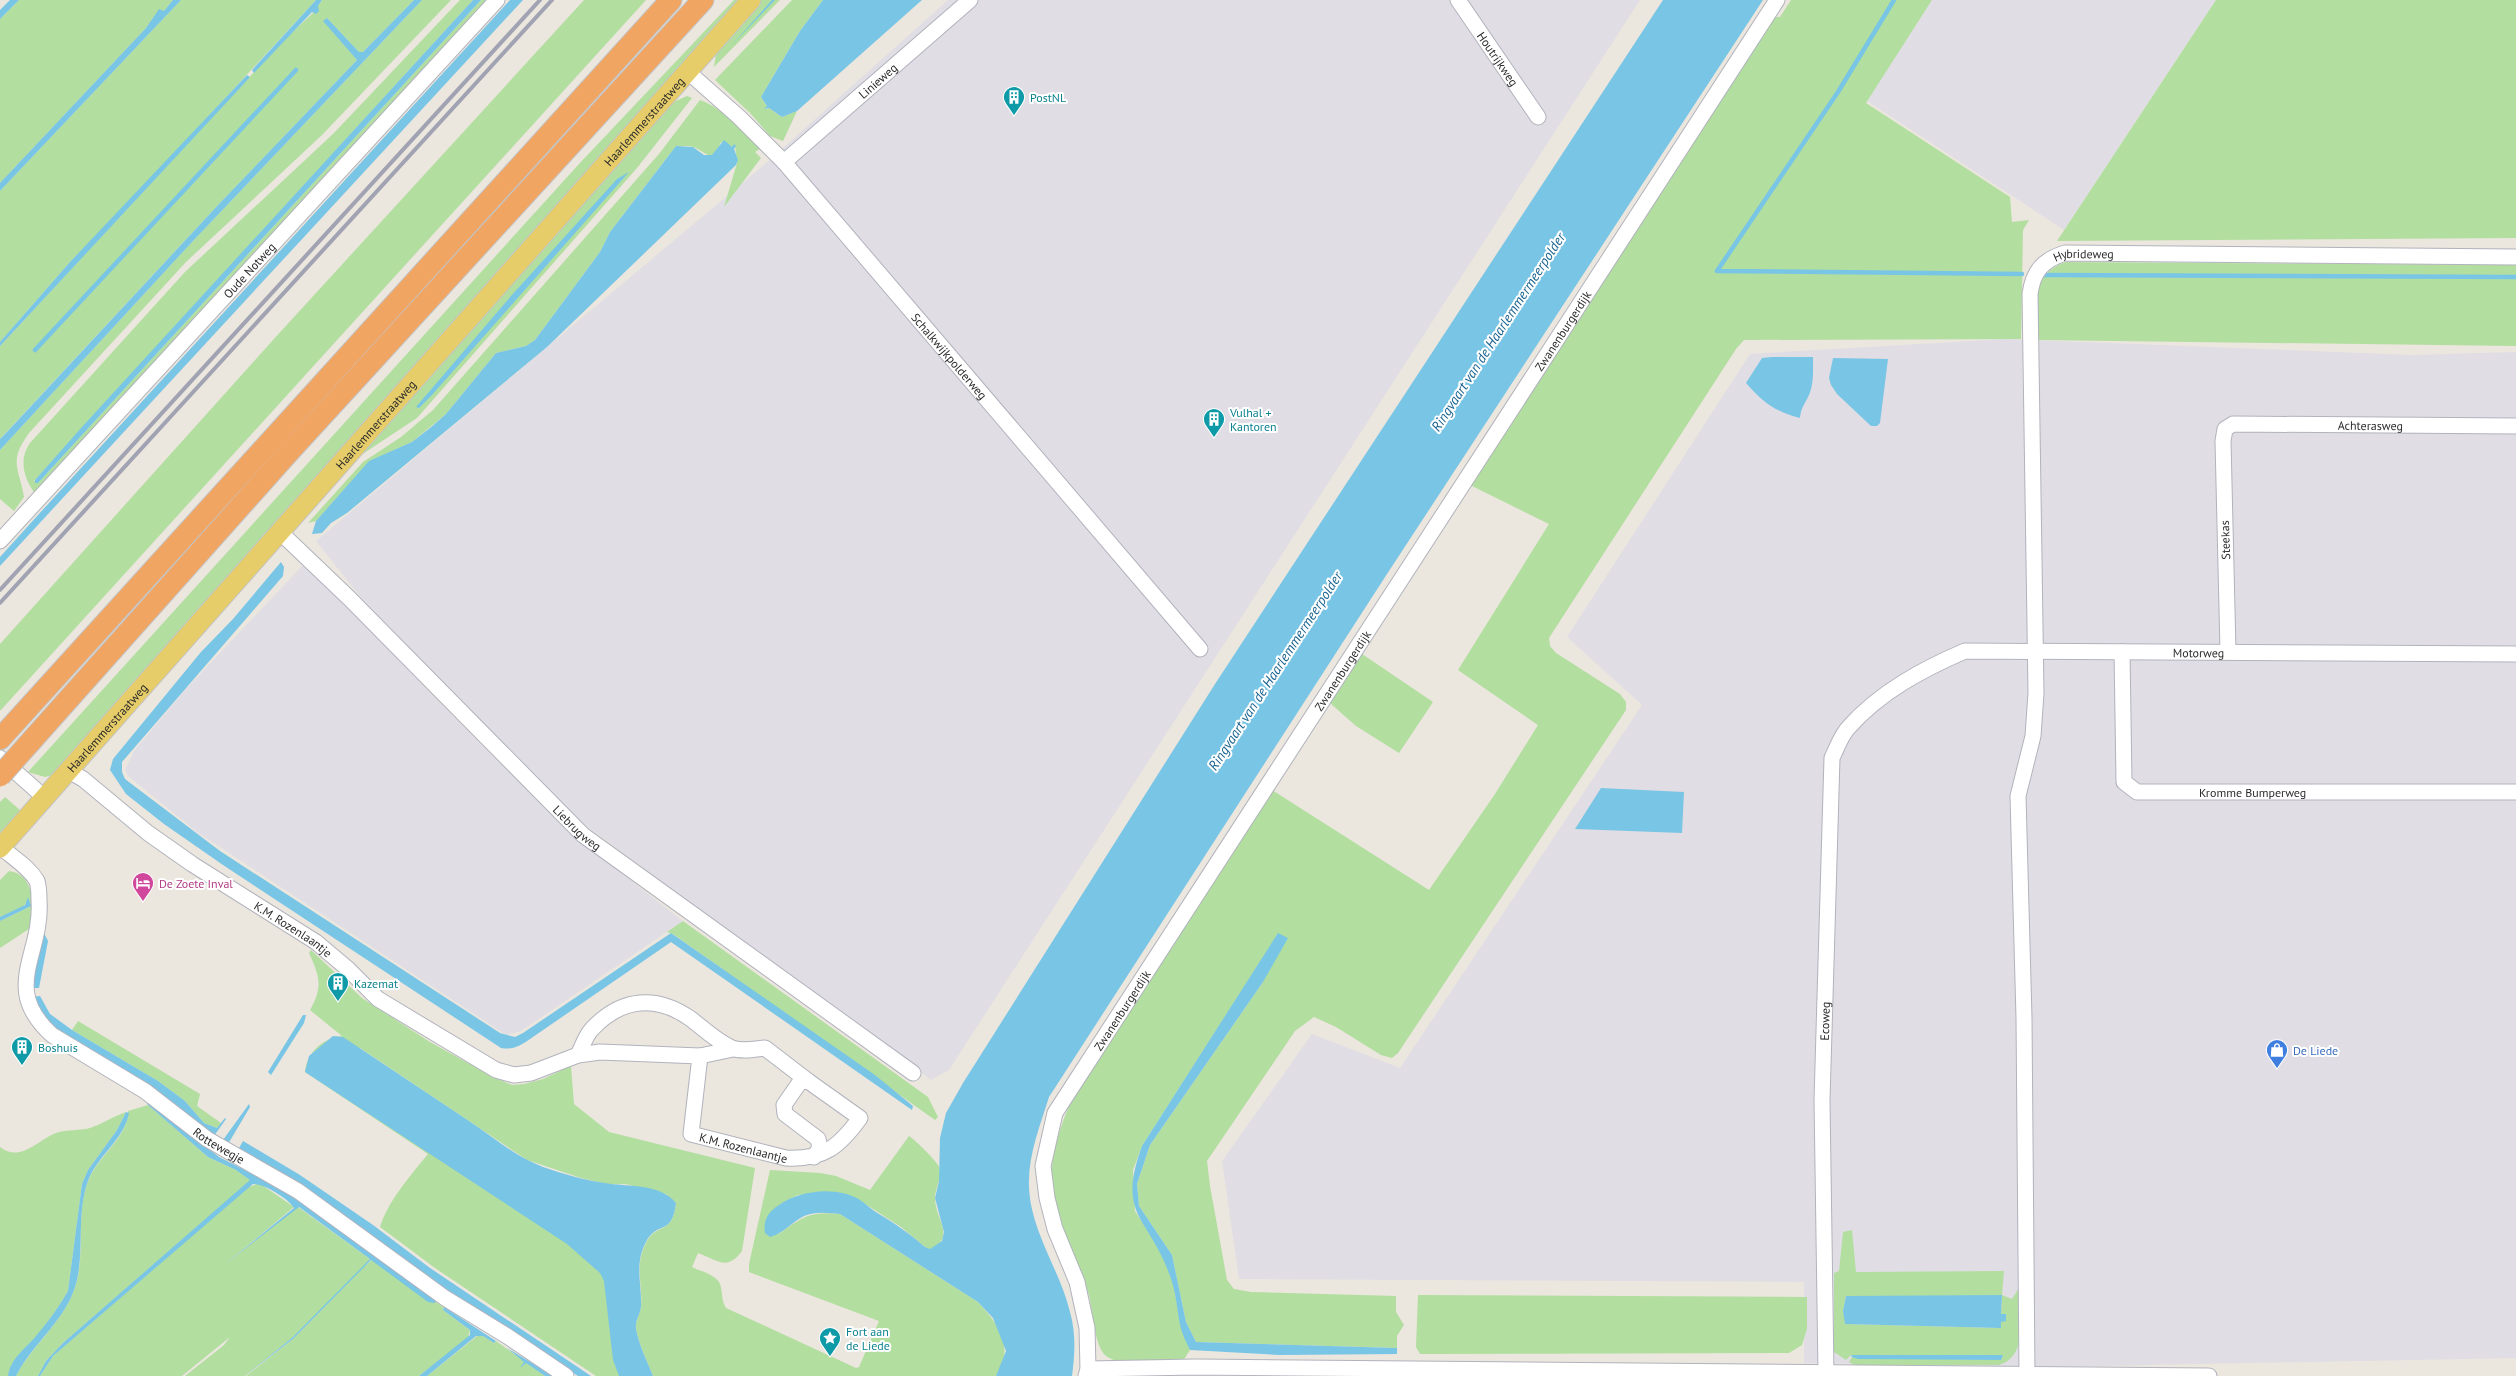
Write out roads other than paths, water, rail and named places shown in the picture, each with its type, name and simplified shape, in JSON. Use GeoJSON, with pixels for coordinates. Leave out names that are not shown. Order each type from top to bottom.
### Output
{"type":"FeatureCollection","features":[{"type":"Feature","properties":{"kind":"highway"},"geometry":{"type":"LineString","coordinates":[[0,739],[671,0]]}},
{"type":"Feature","properties":{"kind":"highway"},"geometry":{"type":"LineString","coordinates":[[0,776],[301,439],[703,0]]}},
{"type":"Feature","properties":{"kind":"main road","name":"Haarlemmerstraatweg"},"geometry":{"type":"LineString","coordinates":[[0,848],[281,533],[751,0]]}},
{"type":"Feature","properties":{"kind":"street","name":"Oude Notweg"},"geometry":{"type":"LineString","coordinates":[[0,541],[497,0]]}},
{"type":"Feature","properties":{"kind":"street","name":"Linieweg"},"geometry":{"type":"LineString","coordinates":[[784,162],[970,0]]}},
{"type":"Feature","properties":{"kind":"street","name":"Houtrijkweg"},"geometry":{"type":"LineString","coordinates":[[1458,0],[1538,117]]}},
{"type":"Feature","properties":{"kind":"street","name":"Zwanenburgerdijk"},"geometry":{"type":"LineString","coordinates":[[1087,1373],[1087,1328],[1077,1282],[1055,1229],[1046,1198],[1043,1166],[1055,1113],[1777,0]]}},
{"type":"Feature","properties":{"kind":"street","name":"Schalkwijkpolderweg"},"geometry":{"type":"LineString","coordinates":[[687,71],[784,162],[1200,649]]}},
{"type":"Feature","properties":{"kind":"street","name":"Hybrideweg"},"geometry":{"type":"LineString","coordinates":[[2027,1375],[2024,1018],[2018,796],[2033,736],[2037,649],[2030,294],[2032,279],[2040,266],[2051,258],[2065,253],[2516,256]]}},
{"type":"Feature","properties":{"kind":"street","name":"Achterasweg"},"geometry":{"type":"LineString","coordinates":[[2225,429],[2232,424],[2516,426]]}},
{"type":"Feature","properties":{"kind":"street","name":"Steekas"},"geometry":{"type":"LineString","coordinates":[[2225,429],[2223,441],[2228,651]]}},
{"type":"Feature","properties":{"kind":"street","name":"Liebrugweg"},"geometry":{"type":"LineString","coordinates":[[281,533],[349,598],[583,835],[913,1073]]}},
{"type":"Feature","properties":{"kind":"street","name":"Motorweg"},"geometry":{"type":"LineString","coordinates":[[1891,690],[1930,666],[1965,651],[2037,649],[2122,652],[2228,651],[2516,654]]}},
{"type":"Feature","properties":{"kind":"street","name":"Kromme Bumperweg"},"geometry":{"type":"LineString","coordinates":[[2122,652],[2124,782],[2137,792],[2516,792]]}},
{"type":"Feature","properties":{"kind":"street","name":"Ecoweg"},"geometry":{"type":"LineString","coordinates":[[1826,1373],[1822,1100],[1832,758],[1848,728],[1891,690]]}},
{"type":"Feature","properties":{"kind":"street"},"geometry":{"type":"LineString","coordinates":[[0,758],[45,798]]}},
{"type":"Feature","properties":{"kind":"street","name":"K.M. Rozenlaantje"},"geometry":{"type":"LineString","coordinates":[[69,771],[83,779],[148,833],[192,864],[316,942],[348,969],[378,999],[496,1070],[514,1075],[531,1073],[578,1056],[600,1052],[700,1056],[732,1048],[750,1050],[765,1048],[860,1118],[840,1143],[814,1156],[786,1158],[691,1134],[700,1056]]}},
{"type":"Feature","properties":{"kind":"street","name":"Rottewegje"},"geometry":{"type":"LineString","coordinates":[[0,848],[30,871],[38,883],[40,915],[24,979],[25,998],[40,1025],[52,1035],[145,1091],[207,1139],[298,1191],[444,1298],[507,1336],[566,1376]]}},
{"type":"Feature","properties":{"kind":"street"},"geometry":{"type":"LineString","coordinates":[[578,1056],[592,1029],[610,1015],[630,1004],[651,1001],[673,1008],[732,1048]]}},
{"type":"Feature","properties":{"kind":"street"},"geometry":{"type":"LineString","coordinates":[[808,1081],[800,1082],[784,1105],[785,1114],[818,1138],[820,1147],[814,1156]]}},
{"type":"Feature","properties":{"kind":"street"},"geometry":{"type":"LineString","coordinates":[[1087,1373],[1196,1367],[2208,1376]]}},
{"type":"Feature","properties":{"kind":"water"},"geometry":{"type":"Polygon","coordinates":[[[10,0],[19,0],[0,19],[0,10],[10,0]]]}},
{"type":"Feature","properties":{"kind":"water"},"geometry":{"type":"Polygon","coordinates":[[[173,0],[181,0],[0,191],[0,183],[146,28],[159,9],[164,11],[173,0]]]}},
{"type":"Feature","properties":{"kind":"water"},"geometry":{"type":"Polygon","coordinates":[[[316,0],[322,0],[318,6],[319,11],[316,14],[312,12],[254,73],[252,70],[316,0]]]}},
{"type":"Feature","properties":{"kind":"water"},"geometry":{"type":"Polygon","coordinates":[[[414,0],[422,0],[193,241],[0,450],[0,439],[219,204],[357,60],[323,21],[327,18],[359,52],[363,52],[414,0]]]}},
{"type":"Feature","properties":{"kind":"water"},"geometry":{"type":"Polygon","coordinates":[[[473,0],[481,0],[38,483],[35,483],[35,480],[82,427],[473,0]]]}},
{"type":"Feature","properties":{"kind":"water"},"geometry":{"type":"Polygon","coordinates":[[[510,0],[523,0],[0,566],[0,557],[510,0]]]}},
{"type":"Feature","properties":{"kind":"water"},"geometry":{"type":"Polygon","coordinates":[[[772,0],[775,0],[731,46],[772,0]]]}},
{"type":"Feature","properties":{"kind":"water"},"geometry":{"type":"Polygon","coordinates":[[[823,0],[922,0],[797,111],[782,117],[769,108],[764,109],[767,106],[761,97],[800,31],[823,0]]]}},
{"type":"Feature","properties":{"kind":"water","name":"Ringvaart van de Haarlemmermeerpolder"},"geometry":{"type":"Polygon","coordinates":[[[1663,0],[1763,0],[1387,574],[1049,1097],[1030,1163],[1029,1186],[1034,1218],[1060,1281],[1072,1320],[1074,1360],[1072,1376],[996,1376],[1006,1351],[993,1318],[978,1302],[840,1214],[808,1214],[780,1233],[770,1237],[765,1233],[767,1217],[772,1210],[788,1200],[808,1193],[830,1191],[860,1200],[903,1229],[925,1247],[930,1249],[942,1241],[944,1232],[935,1198],[939,1181],[940,1138],[946,1113],[963,1083],[1215,684],[1663,0]]]}},
{"type":"Feature","properties":{"kind":"water"},"geometry":{"type":"Polygon","coordinates":[[[247,75],[250,77],[0,346],[0,342],[70,262],[247,75]]]}},
{"type":"Feature","properties":{"kind":"water"},"geometry":{"type":"Polygon","coordinates":[[[724,140],[732,147],[734,144],[736,146],[734,149],[738,160],[736,165],[547,347],[347,513],[331,523],[322,533],[312,534],[316,521],[369,461],[412,442],[430,428],[446,414],[496,353],[526,346],[535,340],[600,252],[610,232],[676,146],[693,147],[704,155],[712,155],[724,140]]]}},
{"type":"Feature","properties":{"kind":"water"},"geometry":{"type":"Polygon","coordinates":[[[629,172],[432,395],[419,408],[416,407],[511,296],[617,179],[629,172]]]}},
{"type":"Feature","properties":{"kind":"water"},"geometry":{"type":"Polygon","coordinates":[[[1813,357],[1812,386],[1802,408],[1800,418],[1770,405],[1746,383],[1762,358],[1813,357]]]}},
{"type":"Feature","properties":{"kind":"water"},"geometry":{"type":"Polygon","coordinates":[[[1833,358],[1888,359],[1880,423],[1877,426],[1871,426],[1837,394],[1831,385],[1829,378],[1833,358]]]}},
{"type":"Feature","properties":{"kind":"water"},"geometry":{"type":"Polygon","coordinates":[[[281,562],[284,567],[283,576],[122,762],[122,772],[125,779],[220,851],[500,1033],[515,1037],[523,1033],[671,933],[875,1075],[913,1106],[912,1110],[671,942],[523,1044],[513,1048],[501,1048],[223,865],[164,824],[126,794],[110,770],[113,759],[201,652],[233,619],[281,562]]]}},
{"type":"Feature","properties":{"kind":"water"},"geometry":{"type":"Polygon","coordinates":[[[1601,788],[1684,792],[1682,833],[1575,829],[1601,788]]]}},
{"type":"Feature","properties":{"kind":"water"},"geometry":{"type":"Polygon","coordinates":[[[28,897],[31,906],[0,921],[0,917],[25,905],[28,897]]]}},
{"type":"Feature","properties":{"kind":"water"},"geometry":{"type":"Polygon","coordinates":[[[44,933],[48,941],[39,988],[30,988],[41,934],[44,933]]]}},
{"type":"Feature","properties":{"kind":"water"},"geometry":{"type":"Polygon","coordinates":[[[1278,933],[1288,938],[1263,982],[1150,1145],[1137,1184],[1139,1206],[1172,1255],[1186,1322],[1196,1342],[1397,1348],[1397,1354],[1279,1355],[1190,1350],[1181,1328],[1170,1276],[1162,1256],[1138,1215],[1134,1203],[1132,1188],[1142,1146],[1278,933]]]}},
{"type":"Feature","properties":{"kind":"water"},"geometry":{"type":"Polygon","coordinates":[[[40,996],[50,1014],[72,1030],[158,1081],[185,1101],[204,1123],[217,1128],[225,1118],[214,1136],[49,1027],[31,997],[40,996]]]}},
{"type":"Feature","properties":{"kind":"water"},"geometry":{"type":"Polygon","coordinates":[[[303,1015],[306,1015],[304,1023],[271,1075],[268,1072],[303,1015]]]}},
{"type":"Feature","properties":{"kind":"water"},"geometry":{"type":"Polygon","coordinates":[[[333,1036],[343,1037],[533,1163],[589,1180],[652,1189],[661,1192],[676,1203],[671,1220],[668,1224],[650,1235],[640,1258],[641,1307],[636,1329],[653,1376],[619,1376],[613,1360],[604,1281],[600,1273],[567,1244],[305,1072],[309,1056],[333,1036]]]}},
{"type":"Feature","properties":{"kind":"water"},"geometry":{"type":"Polygon","coordinates":[[[149,1102],[219,1157],[274,1185],[325,1218],[436,1300],[435,1303],[428,1302],[371,1260],[294,1338],[245,1376],[293,1337],[370,1259],[299,1207],[224,1265],[294,1208],[287,1200],[275,1192],[263,1186],[253,1184],[53,1356],[40,1376],[38,1376],[46,1361],[63,1343],[250,1180],[236,1170],[208,1157],[148,1105],[147,1103],[149,1102]]]}},
{"type":"Feature","properties":{"kind":"water"},"geometry":{"type":"Polygon","coordinates":[[[249,1104],[250,1107],[228,1144],[223,1140],[249,1104]]]}},
{"type":"Feature","properties":{"kind":"water"},"geometry":{"type":"Polygon","coordinates":[[[126,1112],[129,1113],[122,1132],[92,1172],[84,1194],[79,1271],[71,1297],[65,1309],[16,1376],[8,1376],[15,1359],[45,1325],[68,1291],[82,1184],[88,1170],[117,1130],[126,1112]]]}},
{"type":"Feature","properties":{"kind":"water"},"geometry":{"type":"Polygon","coordinates":[[[243,1141],[300,1175],[373,1225],[430,1268],[591,1376],[578,1376],[432,1282],[364,1229],[308,1192],[238,1150],[243,1141]]]}},
{"type":"Feature","properties":{"kind":"water"},"geometry":{"type":"Polygon","coordinates":[[[2002,1295],[2001,1314],[2006,1314],[2006,1321],[2001,1322],[2001,1328],[1845,1324],[1843,1311],[1846,1296],[2002,1295]]]}},
{"type":"Feature","properties":{"kind":"water"},"geometry":{"type":"Polygon","coordinates":[[[444,1307],[496,1341],[494,1343],[483,1336],[476,1336],[427,1376],[419,1376],[470,1335],[470,1330],[443,1310],[444,1307]]]}},
{"type":"Feature","properties":{"kind":"water"},"geometry":{"type":"Polygon","coordinates":[[[507,1348],[553,1376],[545,1376],[526,1363],[520,1368],[524,1362],[507,1348]]]}},
{"type":"Feature","properties":{"kind":"water"},"geometry":{"type":"Polygon","coordinates":[[[1851,1355],[2003,1355],[2001,1360],[1858,1359],[1851,1355]]]}},
{"type":"Feature","properties":{"kind":"waterway"},"geometry":{"type":"LineString","coordinates":[[1894,0],[1838,92],[1717,271],[2022,274]]}},
{"type":"Feature","properties":{"kind":"waterway"},"geometry":{"type":"LineString","coordinates":[[35,350],[296,70]]}},
{"type":"Feature","properties":{"kind":"waterway"},"geometry":{"type":"LineString","coordinates":[[2043,275],[2516,277]]}},
{"type":"Feature","properties":{"kind":"railway"},"geometry":{"type":"LineString","coordinates":[[0,590],[540,0]]}},
{"type":"Feature","properties":{"kind":"railway"},"geometry":{"type":"LineString","coordinates":[[0,603],[552,0]]}},
{"type":"Feature","properties":{"kind":"place","name":"PostNL"},"geometry":{"type":"Point","coordinates":[1014,116]}},
{"type":"Feature","properties":{"kind":"place","name":"Vulhal + Kantoren"},"geometry":{"type":"Point","coordinates":[1214,438]}},
{"type":"Feature","properties":{"kind":"place","name":"De Zoete Inval"},"geometry":{"type":"Point","coordinates":[143,902]}},
{"type":"Feature","properties":{"kind":"place","name":"Kazemat"},"geometry":{"type":"Point","coordinates":[338,1002]}},
{"type":"Feature","properties":{"kind":"place","name":"Boshuis"},"geometry":{"type":"Point","coordinates":[22,1066]}},
{"type":"Feature","properties":{"kind":"place","name":"De Liede"},"geometry":{"type":"Point","coordinates":[2277,1069]}},
{"type":"Feature","properties":{"kind":"place","name":"Fort aan de Liede"},"geometry":{"type":"Point","coordinates":[830,1357]}}]}
